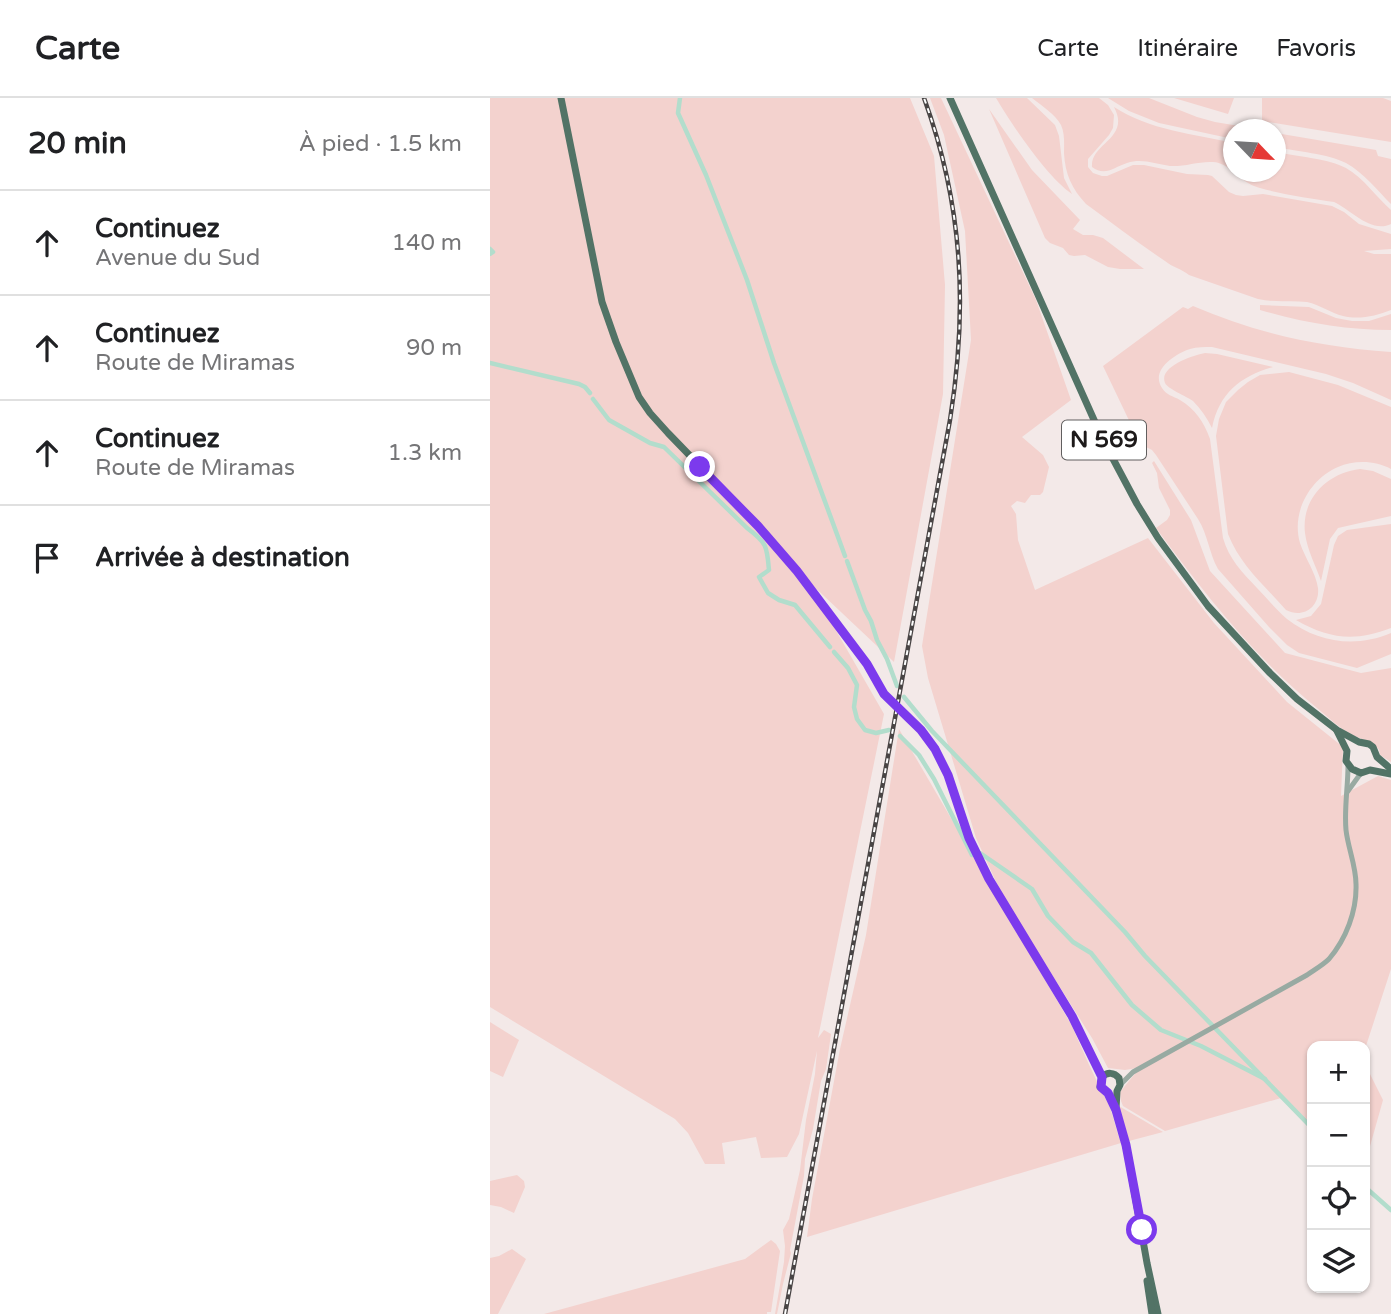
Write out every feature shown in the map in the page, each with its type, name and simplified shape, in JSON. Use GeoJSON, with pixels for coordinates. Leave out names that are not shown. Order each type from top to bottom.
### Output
{"type":"FeatureCollection","features":[{"type":"Feature","properties":{"kind":"main road"},"geometry":{"type":"LineString","coordinates":[[561,98],[602,302],[615,342],[639,397],[650,413],[797,571],[867,664],[884,694],[921,730],[935,749],[948,775],[969,838],[989,879],[1072,1016],[1102,1077],[1101,1087],[1108,1093],[1116,1110],[1126,1145],[1158,1314]]}},
{"type":"Feature","properties":{"kind":"main road","name":"N 569"},"geometry":{"type":"LineString","coordinates":[[950,98],[1103,440],[1158,538],[1200,597],[1228,629],[1297,699],[1337,730],[1359,742]]}},
{"type":"Feature","properties":{"kind":"main road","name":"N 569"},"geometry":{"type":"LineString","coordinates":[[1337,730],[1347,751]]}},
{"type":"Feature","properties":{"kind":"main road"},"geometry":{"type":"LineString","coordinates":[[1359,742],[1369,744],[1391,771],[1356,772],[1348,766],[1347,751],[1359,742]]}},
{"type":"Feature","properties":{"kind":"main road"},"geometry":{"type":"LineString","coordinates":[[1370,770],[1377,757]]}},
{"type":"Feature","properties":{"kind":"main road"},"geometry":{"type":"LineString","coordinates":[[1095,1062],[1119,1078],[1116,1110]]}},
{"type":"Feature","properties":{"kind":"main road"},"geometry":{"type":"LineString","coordinates":[[1102,1077],[1113,1074]]}},
{"type":"Feature","properties":{"kind":"main road"},"geometry":{"type":"LineString","coordinates":[[1108,1093],[1119,1088]]}},
{"type":"Feature","properties":{"kind":"main road"},"geometry":{"type":"LineString","coordinates":[[1147,1263],[1152,1314]]}},
{"type":"Feature","properties":{"kind":"street"},"geometry":{"type":"LineString","coordinates":[[1119,1088],[1133,1072],[1307,975],[1327,961],[1340,943],[1352,913],[1356,892],[1345,809],[1348,766]]}},
{"type":"Feature","properties":{"kind":"street"},"geometry":{"type":"LineString","coordinates":[[1348,791],[1361,773]]}},
{"type":"Feature","properties":{"kind":"street"},"geometry":{"type":"LineString","coordinates":[[1113,1074],[1133,1072]]}},
{"type":"Feature","properties":{"kind":"shaded area"},"geometry":{"type":"Polygon","coordinates":[[[490,98],[910,98],[934,156],[945,285],[943,394],[894,662],[807,580],[884,714],[818,1038],[824,1030],[831,1034],[826,1069],[821,1081],[805,1159],[791,1253],[777,1314],[784,1262],[783,1230],[789,1219],[800,1170],[817,1051],[799,1134],[787,1157],[761,1158],[756,1137],[722,1143],[725,1164],[705,1164],[688,1133],[675,1119],[490,1007],[490,98]]]}},
{"type":"Feature","properties":{"kind":"shaded area"},"geometry":{"type":"Polygon","coordinates":[[[930,98],[941,98],[1036,300],[1071,400],[1022,437],[1043,455],[1049,467],[1043,492],[1040,495],[1031,495],[1025,503],[1017,501],[1011,506],[1016,514],[1018,540],[1035,590],[1148,538],[1214,623],[1287,702],[1343,747],[1341,796],[1378,776],[1391,780],[1391,969],[1368,1041],[1307,1041],[1307,1126],[1281,1098],[1165,1131],[1123,1106],[1120,1092],[1137,1068],[1108,1068],[1003,897],[976,838],[928,678],[922,646],[971,340],[965,231],[944,135],[930,98]]]}},
{"type":"Feature","properties":{"kind":"shaded area"},"geometry":{"type":"Polygon","coordinates":[[[996,98],[1027,98],[1055,125],[1059,136],[1064,178],[1072,194],[1041,163],[996,98]]]}},
{"type":"Feature","properties":{"kind":"shaded area"},"geometry":{"type":"Polygon","coordinates":[[[1032,98],[1099,98],[1108,105],[1114,115],[1113,128],[1088,159],[1088,167],[1093,173],[1107,176],[1133,165],[1144,165],[1187,174],[1208,175],[1236,195],[1263,194],[1332,206],[1359,224],[1391,234],[1391,249],[1364,251],[1391,254],[1391,310],[1355,318],[1339,315],[1307,302],[1258,299],[1189,275],[1171,265],[1081,198],[1068,174],[1061,125],[1032,98]]]}},
{"type":"Feature","properties":{"kind":"shaded area"},"geometry":{"type":"Polygon","coordinates":[[[1108,98],[1149,98],[1197,117],[1223,123],[1223,137],[1159,123],[1129,111],[1108,98]]]}},
{"type":"Feature","properties":{"kind":"shaded area"},"geometry":{"type":"Polygon","coordinates":[[[1174,98],[1234,98],[1228,114],[1174,98]]]}},
{"type":"Feature","properties":{"kind":"shaded area"},"geometry":{"type":"Polygon","coordinates":[[[1262,98],[1383,98],[1391,101],[1391,142],[1286,125],[1286,119],[1262,119],[1262,98]]]}},
{"type":"Feature","properties":{"kind":"shaded area"},"geometry":{"type":"Polygon","coordinates":[[[1114,107],[1157,126],[1223,141],[1223,165],[1202,162],[1170,166],[1138,161],[1110,170],[1097,170],[1092,167],[1093,159],[1114,134],[1118,118],[1114,107]]]}},
{"type":"Feature","properties":{"kind":"shaded area"},"geometry":{"type":"Polygon","coordinates":[[[989,109],[1032,170],[1080,220],[1073,229],[1083,235],[1103,238],[1144,269],[1108,267],[1085,255],[1069,255],[1063,248],[1045,238],[989,109]]]}},
{"type":"Feature","properties":{"kind":"shaded area"},"geometry":{"type":"Polygon","coordinates":[[[1286,135],[1376,150],[1378,156],[1391,159],[1391,204],[1353,167],[1321,155],[1286,149],[1286,135]]]}},
{"type":"Feature","properties":{"kind":"shaded area"},"geometry":{"type":"Polygon","coordinates":[[[1286,154],[1322,160],[1346,168],[1359,177],[1391,210],[1391,224],[1376,226],[1368,223],[1334,202],[1283,194],[1247,182],[1286,182],[1286,154]]]}},
{"type":"Feature","properties":{"kind":"shaded area"},"geometry":{"type":"Polygon","coordinates":[[[1260,305],[1309,307],[1336,318],[1352,321],[1369,321],[1391,314],[1391,330],[1357,329],[1309,322],[1260,310],[1260,305]]]}},
{"type":"Feature","properties":{"kind":"shaded area"},"geometry":{"type":"Polygon","coordinates":[[[1193,306],[1265,332],[1290,338],[1339,347],[1391,352],[1391,400],[1326,374],[1212,347],[1184,351],[1166,364],[1159,375],[1159,381],[1166,392],[1195,412],[1208,433],[1223,538],[1232,559],[1241,571],[1279,612],[1299,627],[1338,641],[1364,641],[1391,633],[1391,654],[1357,668],[1299,653],[1287,645],[1218,569],[1198,519],[1156,455],[1142,445],[1136,435],[1103,366],[1183,307],[1188,309],[1193,306]]]}},
{"type":"Feature","properties":{"kind":"shaded area"},"geometry":{"type":"Polygon","coordinates":[[[1205,353],[1273,367],[1251,375],[1233,388],[1220,405],[1212,428],[1196,404],[1167,385],[1164,377],[1167,371],[1179,362],[1205,353]]]}},
{"type":"Feature","properties":{"kind":"shaded area"},"geometry":{"type":"Polygon","coordinates":[[[1289,372],[1338,385],[1391,407],[1391,469],[1358,462],[1338,467],[1319,480],[1305,498],[1298,520],[1298,531],[1300,543],[1317,582],[1318,595],[1309,610],[1298,613],[1286,610],[1254,575],[1233,545],[1228,534],[1216,436],[1226,402],[1238,390],[1260,375],[1289,372]]]}},
{"type":"Feature","properties":{"kind":"shaded area"},"geometry":{"type":"Polygon","coordinates":[[[1154,461],[1191,520],[1210,571],[1285,653],[1361,673],[1391,668],[1391,762],[1380,755],[1379,749],[1372,744],[1342,729],[1294,688],[1251,646],[1193,577],[1156,528],[1167,520],[1170,510],[1159,488],[1157,473],[1152,463],[1154,461]]]}},
{"type":"Feature","properties":{"kind":"shaded area"},"geometry":{"type":"Polygon","coordinates":[[[1360,469],[1391,479],[1391,516],[1338,528],[1330,539],[1321,581],[1306,539],[1307,509],[1327,482],[1360,469]]]}},
{"type":"Feature","properties":{"kind":"shaded area"},"geometry":{"type":"Polygon","coordinates":[[[1391,524],[1391,628],[1354,637],[1342,636],[1331,635],[1296,620],[1311,616],[1321,604],[1338,536],[1347,530],[1391,524]]]}},
{"type":"Feature","properties":{"kind":"shaded area"},"geometry":{"type":"Polygon","coordinates":[[[899,729],[1072,1026],[1109,1106],[1121,1143],[807,1237],[840,1049],[866,935],[899,729]]]}},
{"type":"Feature","properties":{"kind":"shaded area"},"geometry":{"type":"Polygon","coordinates":[[[490,1022],[519,1040],[503,1077],[490,1071],[490,1022]]]}},
{"type":"Feature","properties":{"kind":"shaded area"},"geometry":{"type":"Polygon","coordinates":[[[1370,1074],[1383,1100],[1370,1146],[1370,1074]]]}},
{"type":"Feature","properties":{"kind":"shaded area"},"geometry":{"type":"Polygon","coordinates":[[[1119,1106],[1163,1132],[1129,1141],[1119,1106]]]}},
{"type":"Feature","properties":{"kind":"shaded area"},"geometry":{"type":"Polygon","coordinates":[[[517,1175],[524,1181],[525,1187],[514,1213],[490,1205],[490,1181],[517,1175]]]}},
{"type":"Feature","properties":{"kind":"shaded area"},"geometry":{"type":"Polygon","coordinates":[[[771,1240],[780,1251],[771,1312],[767,1314],[544,1314],[745,1259],[771,1240]]]}},
{"type":"Feature","properties":{"kind":"shaded area"},"geometry":{"type":"Polygon","coordinates":[[[512,1249],[526,1259],[498,1314],[490,1314],[490,1258],[512,1249]]]}},
{"type":"Feature","properties":{"kind":"waterway"},"geometry":{"type":"LineString","coordinates":[[680,98],[678,113],[706,175],[747,280],[774,363],[845,556]]}},
{"type":"Feature","properties":{"kind":"waterway"},"geometry":{"type":"LineString","coordinates":[[490,249],[493,252],[490,254]]}},
{"type":"Feature","properties":{"kind":"waterway"},"geometry":{"type":"LineString","coordinates":[[490,363],[579,384],[590,393]]}},
{"type":"Feature","properties":{"kind":"waterway"},"geometry":{"type":"LineString","coordinates":[[593,399],[609,420],[650,443],[664,447],[759,538],[766,550],[769,570],[759,577],[768,593],[795,605],[830,647]]}},
{"type":"Feature","properties":{"kind":"waterway"},"geometry":{"type":"LineString","coordinates":[[847,561],[897,686]]}},
{"type":"Feature","properties":{"kind":"waterway"},"geometry":{"type":"LineString","coordinates":[[834,652],[848,668],[857,685],[854,707],[857,719],[865,730],[876,733],[889,730]]}},
{"type":"Feature","properties":{"kind":"waterway"},"geometry":{"type":"LineString","coordinates":[[904,697],[932,731],[1307,1123]]}},
{"type":"Feature","properties":{"kind":"waterway"},"geometry":{"type":"LineString","coordinates":[[900,736],[919,755],[934,779],[973,854]]}},
{"type":"Feature","properties":{"kind":"waterway"},"geometry":{"type":"LineString","coordinates":[[980,853],[1032,889],[1048,916],[1073,942],[1091,953],[1132,1005],[1161,1030],[1201,1046],[1265,1079]]}},
{"type":"Feature","properties":{"kind":"waterway"},"geometry":{"type":"LineString","coordinates":[[1370,1191],[1391,1210]]}},
{"type":"Feature","properties":{"kind":"railway"},"geometry":{"type":"LineString","coordinates":[[785,1314],[956,378],[960,297],[954,217],[937,138],[924,98]]}},
{"type":"Feature","properties":{"kind":"route"},"geometry":{"type":"LineString","coordinates":[[700,467],[758,526],[797,571],[867,664],[884,694],[921,730],[935,749],[948,775],[969,838],[989,879],[1072,1016],[1102,1077],[1102,1090],[1108,1093],[1116,1110],[1126,1145],[1142,1230]]}}]}
